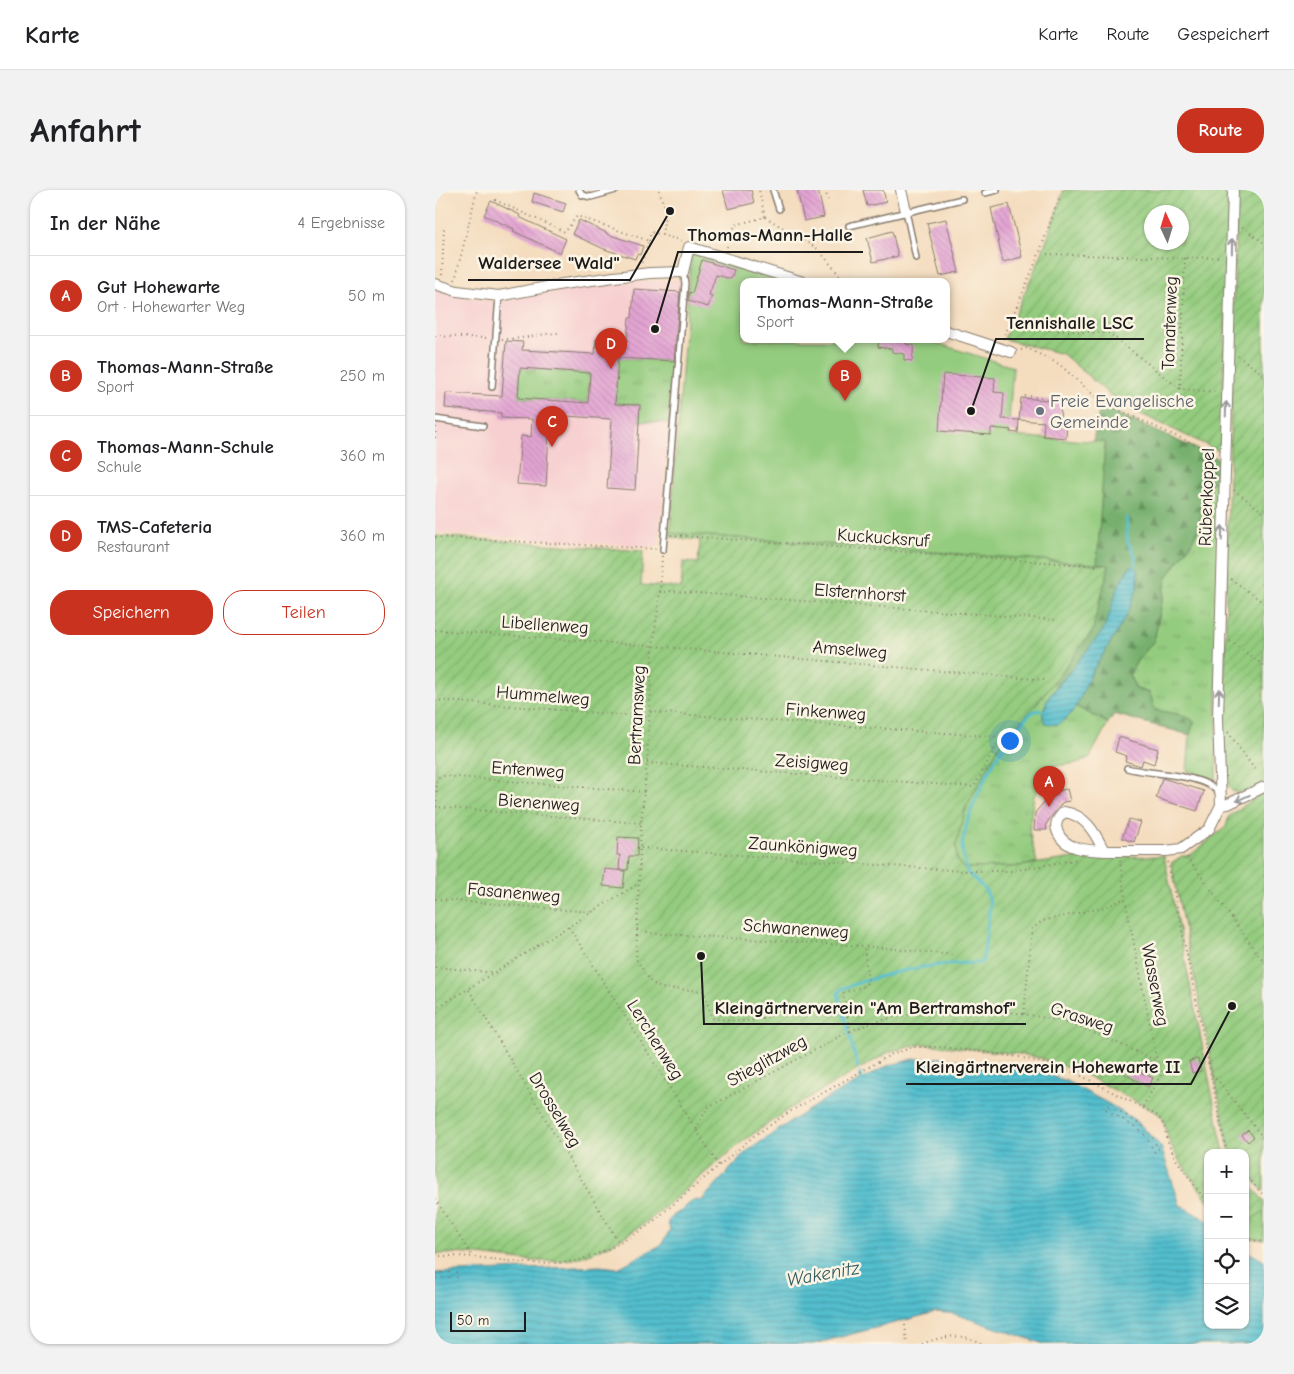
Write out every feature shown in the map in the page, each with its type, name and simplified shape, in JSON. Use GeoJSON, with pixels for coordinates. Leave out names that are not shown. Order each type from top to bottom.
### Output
{"type":"FeatureCollection","features":[{"type":"Feature","properties":{"kind":"street"},"geometry":{"type":"LineString","coordinates":[[901,190],[906,212]]}},
{"type":"Feature","properties":{"kind":"street","name":"Rübenkoppel"},"geometry":{"type":"LineString","coordinates":[[1221,800],[1218,718],[1233,190]]}},
{"type":"Feature","properties":{"kind":"street"},"geometry":{"type":"LineString","coordinates":[[438,285],[499,296],[563,284],[683,272],[689,247],[790,278]]}},
{"type":"Feature","properties":{"kind":"street"},"geometry":{"type":"LineString","coordinates":[[950,332],[1011,352]]}},
{"type":"Feature","properties":{"kind":"street"},"geometry":{"type":"LineString","coordinates":[[1107,851],[1103,848],[1087,822],[1079,817],[1064,812],[1057,820],[1056,827],[1061,838],[1069,845],[1079,849],[1107,851],[1166,852],[1181,849],[1209,829],[1221,800],[1228,804],[1264,788]]}},
{"type":"Feature","properties":{"kind":"lane"},"geometry":{"type":"LineString","coordinates":[[579,190],[582,195],[591,197],[616,190]]}},
{"type":"Feature","properties":{"kind":"lane"},"geometry":{"type":"LineString","coordinates":[[773,190],[779,209]]}},
{"type":"Feature","properties":{"kind":"lane"},"geometry":{"type":"LineString","coordinates":[[985,193],[997,190]]}},
{"type":"Feature","properties":{"kind":"lane"},"geometry":{"type":"LineString","coordinates":[[849,226],[962,199]]}},
{"type":"Feature","properties":{"kind":"lane"},"geometry":{"type":"LineString","coordinates":[[906,212],[916,258]]}},
{"type":"Feature","properties":{"kind":"lane"},"geometry":{"type":"LineString","coordinates":[[663,550],[685,283],[683,272]]}},
{"type":"Feature","properties":{"kind":"lane"},"geometry":{"type":"LineString","coordinates":[[492,387],[499,296]]}},
{"type":"Feature","properties":{"kind":"lane"},"geometry":{"type":"LineString","coordinates":[[436,419],[483,426]]}},
{"type":"Feature","properties":{"kind":"lane"},"geometry":{"type":"LineString","coordinates":[[1127,768],[1141,772],[1157,772],[1209,784],[1221,800]]}},
{"type":"Feature","properties":{"kind":"path"},"geometry":{"type":"LineString","coordinates":[[452,289],[477,190]]}},
{"type":"Feature","properties":{"kind":"path"},"geometry":{"type":"LineString","coordinates":[[659,190],[666,210],[662,235]]}},
{"type":"Feature","properties":{"kind":"path"},"geometry":{"type":"LineString","coordinates":[[759,190],[765,218]]}},
{"type":"Feature","properties":{"kind":"path"},"geometry":{"type":"LineString","coordinates":[[825,190],[827,200]]}},
{"type":"Feature","properties":{"kind":"path"},"geometry":{"type":"LineString","coordinates":[[1000,348],[1039,254],[1061,190]]}},
{"type":"Feature","properties":{"kind":"path"},"geometry":{"type":"LineString","coordinates":[[495,200],[565,232],[577,216],[649,241]]}},
{"type":"Feature","properties":{"kind":"path"},"geometry":{"type":"LineString","coordinates":[[723,257],[735,225],[765,218],[819,249],[842,278]]}},
{"type":"Feature","properties":{"kind":"path"},"geometry":{"type":"LineString","coordinates":[[1232,220],[1264,243]]}},
{"type":"Feature","properties":{"kind":"path"},"geometry":{"type":"LineString","coordinates":[[438,285],[444,228]]}},
{"type":"Feature","properties":{"kind":"path"},"geometry":{"type":"LineString","coordinates":[[638,275],[651,232],[691,243],[689,247]]}},
{"type":"Feature","properties":{"kind":"path"},"geometry":{"type":"LineString","coordinates":[[1047,254],[1185,258],[1232,257]]}},
{"type":"Feature","properties":{"kind":"path","name":"Tomatenweg"},"geometry":{"type":"LineString","coordinates":[[1180,389],[1185,258]]}},
{"type":"Feature","properties":{"kind":"path"},"geometry":{"type":"LineString","coordinates":[[1048,330],[1109,333],[1180,389],[1227,392]]}},
{"type":"Feature","properties":{"kind":"path"},"geometry":{"type":"LineString","coordinates":[[435,336],[514,340],[532,335],[561,333]]}},
{"type":"Feature","properties":{"kind":"path"},"geometry":{"type":"LineString","coordinates":[[1011,352],[1027,348],[1059,364],[1097,398],[1118,410],[1224,457]]}},
{"type":"Feature","properties":{"kind":"path"},"geometry":{"type":"LineString","coordinates":[[1229,349],[1264,375]]}},
{"type":"Feature","properties":{"kind":"path"},"geometry":{"type":"LineString","coordinates":[[1025,396],[1052,399],[1053,394]]}},
{"type":"Feature","properties":{"kind":"path"},"geometry":{"type":"LineString","coordinates":[[435,438],[436,419]]}},
{"type":"Feature","properties":{"kind":"path"},"geometry":{"type":"LineString","coordinates":[[1224,483],[1264,513]]}},
{"type":"Feature","properties":{"kind":"path","name":"Kuckucksruf"},"geometry":{"type":"LineString","coordinates":[[664,534],[1100,566]]}},
{"type":"Feature","properties":{"kind":"path"},"geometry":{"type":"LineString","coordinates":[[435,536],[663,550]]}},
{"type":"Feature","properties":{"kind":"path","name":"Bertramsweg"},"geometry":{"type":"LineString","coordinates":[[663,550],[653,646],[647,763],[641,823],[636,959],[650,981],[660,988],[704,991],[711,1018],[734,1022],[754,1021],[776,1014]]}},
{"type":"Feature","properties":{"kind":"path"},"geometry":{"type":"LineString","coordinates":[[1221,572],[1264,603]]}},
{"type":"Feature","properties":{"kind":"path","name":"Elsternhorst"},"geometry":{"type":"LineString","coordinates":[[660,593],[670,591],[1057,620]]}},
{"type":"Feature","properties":{"kind":"path","name":"Libellenweg"},"geometry":{"type":"LineString","coordinates":[[435,630],[653,646]]}},
{"type":"Feature","properties":{"kind":"path"},"geometry":{"type":"LineString","coordinates":[[1221,636],[1264,666]]}},
{"type":"Feature","properties":{"kind":"path","name":"Amselweg"},"geometry":{"type":"LineString","coordinates":[[653,646],[1045,680]]}},
{"type":"Feature","properties":{"kind":"path","name":"Hummelweg"},"geometry":{"type":"LineString","coordinates":[[435,700],[649,717]]}},
{"type":"Feature","properties":{"kind":"path","name":"Finkenweg"},"geometry":{"type":"LineString","coordinates":[[649,712],[1001,737],[974,788]]}},
{"type":"Feature","properties":{"kind":"path"},"geometry":{"type":"LineString","coordinates":[[1218,718],[1255,770]]}},
{"type":"Feature","properties":{"kind":"path","name":"Zeisigweg"},"geometry":{"type":"LineString","coordinates":[[647,763],[974,788]]}},
{"type":"Feature","properties":{"kind":"path","name":"Entenweg"},"geometry":{"type":"LineString","coordinates":[[435,807],[437,782],[439,777],[445,776],[645,792]]}},
{"type":"Feature","properties":{"kind":"path","name":"Bienenweg"},"geometry":{"type":"LineString","coordinates":[[435,807],[641,823]]}},
{"type":"Feature","properties":{"kind":"path","name":"Zaunkönigweg"},"geometry":{"type":"LineString","coordinates":[[641,848],[963,871],[1012,871],[1080,859]]}},
{"type":"Feature","properties":{"kind":"path"},"geometry":{"type":"LineString","coordinates":[[1181,849],[1264,962]]}},
{"type":"Feature","properties":{"kind":"path"},"geometry":{"type":"LineString","coordinates":[[1166,852],[1226,1149]]}},
{"type":"Feature","properties":{"kind":"path","name":"Wasserweg"},"geometry":{"type":"LineString","coordinates":[[1120,861],[1125,898],[1157,1061],[1162,1074],[1142,1108]]}},
{"type":"Feature","properties":{"kind":"path"},"geometry":{"type":"LineString","coordinates":[[435,1009],[497,973],[639,883]]}},
{"type":"Feature","properties":{"kind":"path"},"geometry":{"type":"LineString","coordinates":[[1024,1014],[1032,929],[1042,920],[1107,906],[1125,898]]}},
{"type":"Feature","properties":{"kind":"path","name":"Fasanenweg"},"geometry":{"type":"LineString","coordinates":[[435,899],[592,912]]}},
{"type":"Feature","properties":{"kind":"path","name":"Lerchenweg"},"geometry":{"type":"LineString","coordinates":[[569,927],[719,1166]]}},
{"type":"Feature","properties":{"kind":"path","name":"Schwanenweg"},"geometry":{"type":"LineString","coordinates":[[637,930],[650,933],[864,946],[954,955]]}},
{"type":"Feature","properties":{"kind":"path"},"geometry":{"type":"LineString","coordinates":[[850,1031],[843,993],[864,986],[868,982],[864,946]]}},
{"type":"Feature","properties":{"kind":"path"},"geometry":{"type":"LineString","coordinates":[[435,967],[497,973]]}},
{"type":"Feature","properties":{"kind":"path","name":"Drosselweg"},"geometry":{"type":"LineString","coordinates":[[469,990],[619,1243]]}},
{"type":"Feature","properties":{"kind":"path","name":"Grasweg"},"geometry":{"type":"LineString","coordinates":[[850,1031],[913,1013],[975,1008],[1068,1022],[1157,1061]]}},
{"type":"Feature","properties":{"kind":"path","name":"Stieglitzweg"},"geometry":{"type":"LineString","coordinates":[[696,1129],[707,1108],[850,1031]]}},
{"type":"Feature","properties":{"kind":"path"},"geometry":{"type":"LineString","coordinates":[[435,1256],[472,1257],[526,1263],[572,1262],[591,1256],[619,1243],[649,1225],[755,1134],[791,1111],[892,1054],[915,1047],[942,1047],[1019,1056],[1039,1061],[1080,1076],[1158,1116],[1175,1158],[1204,1198]]}},
{"type":"Feature","properties":{"kind":"path"},"geometry":{"type":"LineString","coordinates":[[1212,1075],[1264,1139]]}},
{"type":"Feature","properties":{"kind":"path"},"geometry":{"type":"LineString","coordinates":[[1106,1110],[1110,1104]]}},
{"type":"Feature","properties":{"kind":"path"},"geometry":{"type":"LineString","coordinates":[[1112,1114],[1116,1108]]}},
{"type":"Feature","properties":{"kind":"path"},"geometry":{"type":"LineString","coordinates":[[1118,1117],[1121,1111]]}},
{"type":"Feature","properties":{"kind":"path"},"geometry":{"type":"LineString","coordinates":[[1123,1120],[1127,1115]]}},
{"type":"Feature","properties":{"kind":"path"},"geometry":{"type":"LineString","coordinates":[[1129,1124],[1133,1118]]}},
{"type":"Feature","properties":{"kind":"path"},"geometry":{"type":"LineString","coordinates":[[1134,1127],[1138,1122]]}},
{"type":"Feature","properties":{"kind":"path"},"geometry":{"type":"LineString","coordinates":[[1140,1130],[1143,1126]]}},
{"type":"Feature","properties":{"kind":"path"},"geometry":{"type":"LineString","coordinates":[[1145,1135],[1149,1133]]}},
{"type":"Feature","properties":{"kind":"path"},"geometry":{"type":"LineString","coordinates":[[1148,1141],[1153,1138]]}},
{"type":"Feature","properties":{"kind":"path"},"geometry":{"type":"LineString","coordinates":[[1151,1146],[1157,1143]]}},
{"type":"Feature","properties":{"kind":"path"},"geometry":{"type":"LineString","coordinates":[[1154,1152],[1161,1147]]}},
{"type":"Feature","properties":{"kind":"path"},"geometry":{"type":"LineString","coordinates":[[1249,1179],[1264,1196]]}},
{"type":"Feature","properties":{"kind":"path"},"geometry":{"type":"LineString","coordinates":[[435,1199],[472,1257]]}},
{"type":"Feature","properties":{"kind":"path"},"geometry":{"type":"LineString","coordinates":[[1249,1240],[1264,1242]]}},
{"type":"Feature","properties":{"kind":"path"},"geometry":{"type":"LineString","coordinates":[[442,1272],[443,1280]]}},
{"type":"Feature","properties":{"kind":"path"},"geometry":{"type":"LineString","coordinates":[[449,1272],[450,1279]]}},
{"type":"Feature","properties":{"kind":"path"},"geometry":{"type":"LineString","coordinates":[[456,1272],[457,1278]]}},
{"type":"Feature","properties":{"kind":"path"},"geometry":{"type":"LineString","coordinates":[[435,1273],[436,1280]]}},
{"type":"Feature","properties":{"kind":"path"},"geometry":{"type":"LineString","coordinates":[[905,1325],[907,1344]]}},
{"type":"Feature","properties":{"kind":"path"},"geometry":{"type":"LineString","coordinates":[[922,1344],[944,1336],[958,1336],[975,1339],[982,1344]]}},
{"type":"Feature","properties":{"kind":"shaded area"},"geometry":{"type":"Polygon","coordinates":[[[682,280],[659,547],[435,533],[435,290],[494,302],[625,282],[682,280]]]}},
{"type":"Feature","properties":{"kind":"green space"},"geometry":{"type":"Polygon","coordinates":[[[1064,190],[1230,190],[1221,452],[1120,404],[1063,354],[1004,339],[1041,256],[1064,190]]]}},
{"type":"Feature","properties":{"kind":"green space"},"geometry":{"type":"Polygon","coordinates":[[[1237,190],[1264,190],[1264,782],[1250,792],[1233,792],[1224,780],[1222,723],[1226,639],[1226,576],[1237,190]]]}},
{"type":"Feature","properties":{"kind":"green space"},"geometry":{"type":"Polygon","coordinates":[[[694,254],[771,278],[740,278],[740,343],[936,343],[1013,367],[1008,436],[1105,442],[1097,564],[670,533],[691,257],[694,254]]]}},
{"type":"Feature","properties":{"kind":"green space"},"geometry":{"type":"Polygon","coordinates":[[[618,358],[674,361],[669,423],[639,421],[640,405],[615,404],[618,358]]]}},
{"type":"Feature","properties":{"kind":"green space"},"geometry":{"type":"Polygon","coordinates":[[[520,368],[590,373],[588,403],[518,398],[520,368]]]}},
{"type":"Feature","properties":{"kind":"green space"},"geometry":{"type":"Polygon","coordinates":[[[1100,406],[1221,460],[1220,482],[1211,482],[1205,491],[1198,530],[1190,545],[1167,577],[1154,641],[1137,661],[1129,675],[1136,689],[1150,693],[1155,710],[1183,715],[1194,721],[1190,735],[1114,714],[1108,723],[1075,706],[1131,604],[1138,576],[1135,565],[1123,578],[1111,615],[1103,631],[1057,686],[1054,681],[1092,632],[1109,565],[1097,564],[1105,442],[1093,441],[1100,406]]]}},
{"type":"Feature","properties":{"kind":"green space"},"geometry":{"type":"Polygon","coordinates":[[[1211,482],[1220,482],[1216,780],[1187,771],[1193,721],[1183,715],[1155,710],[1150,693],[1136,689],[1129,675],[1137,661],[1154,641],[1167,577],[1190,545],[1198,530],[1205,491],[1211,482]]]}},
{"type":"Feature","properties":{"kind":"green space"},"geometry":{"type":"Polygon","coordinates":[[[670,533],[1109,565],[1092,632],[1034,707],[1003,739],[966,807],[956,845],[957,860],[963,868],[1012,867],[1081,857],[1164,856],[1223,1149],[1204,1149],[1204,1195],[1177,1157],[1169,1140],[1163,1119],[1159,1114],[1141,1104],[1082,1073],[1040,1058],[1020,1054],[923,1044],[891,1051],[789,1109],[743,1141],[647,1222],[602,1249],[572,1259],[559,1261],[521,1260],[465,1254],[435,1254],[435,536],[643,551],[641,585],[681,588],[683,562],[698,563],[700,540],[670,537],[670,533]]]}},
{"type":"Feature","properties":{"kind":"green space"},"geometry":{"type":"Polygon","coordinates":[[[1054,681],[1057,686],[1047,701],[1043,718],[1069,716],[1075,706],[1108,723],[1090,757],[1080,763],[1053,766],[1034,796],[1029,830],[1037,863],[1012,867],[963,868],[957,860],[956,845],[966,807],[1003,739],[1034,707],[1054,681]]]}},
{"type":"Feature","properties":{"kind":"green space"},"geometry":{"type":"Polygon","coordinates":[[[1264,792],[1264,1192],[1249,1175],[1249,1149],[1229,1148],[1171,863],[1182,856],[1189,856],[1226,827],[1229,816],[1264,792]]]}},
{"type":"Feature","properties":{"kind":"green space"},"geometry":{"type":"Polygon","coordinates":[[[1249,1184],[1264,1201],[1264,1211],[1249,1221],[1249,1184]]]}},
{"type":"Feature","properties":{"kind":"green space"},"geometry":{"type":"Polygon","coordinates":[[[1264,1211],[1264,1240],[1249,1238],[1249,1221],[1264,1211]]]}},
{"type":"Feature","properties":{"kind":"water"},"geometry":{"type":"Polygon","coordinates":[[[1135,565],[1138,576],[1137,590],[1131,605],[1114,637],[1090,675],[1076,707],[1069,716],[1057,725],[1045,723],[1043,711],[1049,697],[1102,632],[1121,580],[1135,565]]]}},
{"type":"Feature","properties":{"kind":"water","name":"Wakenitz"},"geometry":{"type":"Polygon","coordinates":[[[941,1058],[1031,1069],[1066,1081],[1138,1122],[1161,1147],[1180,1205],[1204,1219],[1204,1329],[1249,1329],[1249,1252],[1264,1261],[1264,1344],[1044,1344],[955,1314],[936,1312],[814,1344],[435,1344],[435,1273],[600,1266],[618,1268],[661,1245],[670,1230],[668,1222],[672,1216],[691,1202],[695,1200],[701,1201],[746,1152],[824,1100],[887,1066],[913,1059],[941,1058]]]}},
{"type":"Feature","properties":{"kind":"building"},"geometry":{"type":"Polygon","coordinates":[[[723,190],[751,190],[754,203],[728,209],[723,190]]]}},
{"type":"Feature","properties":{"kind":"building"},"geometry":{"type":"Polygon","coordinates":[[[797,190],[818,190],[824,217],[804,221],[797,190]]]}},
{"type":"Feature","properties":{"kind":"building"},"geometry":{"type":"Polygon","coordinates":[[[863,190],[883,190],[886,202],[867,206],[863,190]]]}},
{"type":"Feature","properties":{"kind":"building"},"geometry":{"type":"Polygon","coordinates":[[[534,193],[566,203],[563,212],[532,202],[534,193]]]}},
{"type":"Feature","properties":{"kind":"building"},"geometry":{"type":"Polygon","coordinates":[[[491,201],[520,215],[519,217],[566,239],[560,253],[484,215],[491,201]]]}},
{"type":"Feature","properties":{"kind":"building"},"geometry":{"type":"Polygon","coordinates":[[[1009,204],[1022,257],[1003,262],[991,208],[1009,204]]]}},
{"type":"Feature","properties":{"kind":"building"},"geometry":{"type":"Polygon","coordinates":[[[946,219],[959,272],[940,276],[927,223],[946,219]]]}},
{"type":"Feature","properties":{"kind":"building"},"geometry":{"type":"Polygon","coordinates":[[[579,220],[607,234],[643,246],[640,255],[637,254],[635,259],[604,249],[572,234],[579,220]]]}},
{"type":"Feature","properties":{"kind":"building"},"geometry":{"type":"Polygon","coordinates":[[[892,231],[898,256],[873,262],[867,238],[892,231]]]}},
{"type":"Feature","properties":{"kind":"building"},"geometry":{"type":"Polygon","coordinates":[[[702,260],[734,270],[731,279],[716,275],[709,295],[712,296],[708,307],[688,301],[689,292],[692,293],[702,260]]]}},
{"type":"Feature","properties":{"kind":"building"},"geometry":{"type":"Polygon","coordinates":[[[634,289],[680,292],[674,361],[618,358],[615,404],[640,405],[635,490],[607,488],[612,419],[550,415],[546,486],[517,484],[521,436],[531,437],[532,419],[501,418],[501,413],[445,408],[446,393],[502,396],[506,341],[523,342],[522,350],[595,354],[596,339],[627,341],[629,318],[632,318],[634,289]],[[520,368],[518,398],[588,403],[590,373],[520,368]]]}},
{"type":"Feature","properties":{"kind":"building"},"geometry":{"type":"Polygon","coordinates":[[[879,343],[906,343],[914,345],[912,361],[904,360],[904,354],[892,352],[892,349],[878,347],[879,343]]]}},
{"type":"Feature","properties":{"kind":"building"},"geometry":{"type":"Polygon","coordinates":[[[943,374],[995,378],[994,392],[1004,393],[1002,419],[1019,420],[1018,433],[1010,432],[1011,430],[991,428],[991,435],[939,431],[943,374]]]}},
{"type":"Feature","properties":{"kind":"building","name":"Freie Evangelische Gemeinde"},"geometry":{"type":"Polygon","coordinates":[[[1021,398],[1061,401],[1060,422],[1067,423],[1066,438],[1043,436],[1044,422],[1019,420],[1021,398]]]}},
{"type":"Feature","properties":{"kind":"building"},"geometry":{"type":"Polygon","coordinates":[[[1119,737],[1158,749],[1154,764],[1143,760],[1141,766],[1125,761],[1127,756],[1115,752],[1119,737]]]}},
{"type":"Feature","properties":{"kind":"building"},"geometry":{"type":"Polygon","coordinates":[[[1162,778],[1204,791],[1197,811],[1156,798],[1162,778]]]}},
{"type":"Feature","properties":{"kind":"building"},"geometry":{"type":"Polygon","coordinates":[[[1067,789],[1070,801],[1063,802],[1054,813],[1046,824],[1047,830],[1034,830],[1035,813],[1052,792],[1067,789]]]}},
{"type":"Feature","properties":{"kind":"building"},"geometry":{"type":"Polygon","coordinates":[[[1129,819],[1141,822],[1134,842],[1122,838],[1129,819]]]}},
{"type":"Feature","properties":{"kind":"building"},"geometry":{"type":"Polygon","coordinates":[[[618,837],[638,838],[637,856],[629,856],[628,870],[619,870],[620,855],[617,855],[618,837]]]}},
{"type":"Feature","properties":{"kind":"building"},"geometry":{"type":"Polygon","coordinates":[[[605,869],[625,871],[623,888],[603,886],[605,869]]]}},
{"type":"Feature","properties":{"kind":"building"},"geometry":{"type":"Polygon","coordinates":[[[1198,1059],[1201,1071],[1192,1073],[1189,1061],[1198,1059]]]}},
{"type":"Feature","properties":{"kind":"building"},"geometry":{"type":"Polygon","coordinates":[[[1127,1066],[1153,1078],[1148,1087],[1123,1073],[1127,1066]]]}},
{"type":"Feature","properties":{"kind":"building"},"geometry":{"type":"Polygon","coordinates":[[[1248,1130],[1254,1137],[1248,1142],[1242,1135],[1248,1130]]]}},
{"type":"Feature","properties":{"kind":"waterway"},"geometry":{"type":"LineString","coordinates":[[1127,517],[1127,539],[1135,556],[1135,565]]}},
{"type":"Feature","properties":{"kind":"waterway"},"geometry":{"type":"LineString","coordinates":[[967,870],[962,844],[972,810],[985,778],[1002,749],[1026,718],[1035,711],[1043,711]]}},
{"type":"Feature","properties":{"kind":"waterway"},"geometry":{"type":"LineString","coordinates":[[869,980],[910,969],[937,965],[979,963],[983,960],[990,905],[989,899],[982,886],[967,872]]}},
{"type":"Feature","properties":{"kind":"waterway"},"geometry":{"type":"LineString","coordinates":[[848,1030],[838,994],[841,989],[867,980]]}},
{"type":"Feature","properties":{"kind":"waterway"},"geometry":{"type":"LineString","coordinates":[[849,1034],[858,1068]]}},
{"type":"Feature","properties":{"kind":"waterway"},"geometry":{"type":"LineString","coordinates":[[860,1074],[862,1079]]}},
{"type":"Feature","properties":{"kind":"place","name":"Waldersee \"Wald\""},"geometry":{"type":"Point","coordinates":[670,211]}},
{"type":"Feature","properties":{"kind":"place","name":"Thomas-Mann-Halle"},"geometry":{"type":"Point","coordinates":[655,329]}},
{"type":"Feature","properties":{"kind":"place","name":"TMS-Cafeteria"},"geometry":{"type":"Point","coordinates":[611,369]}},
{"type":"Feature","properties":{"kind":"place","name":"Thomas-Mann-Straße"},"geometry":{"type":"Point","coordinates":[845,401]}},
{"type":"Feature","properties":{"kind":"place","name":"Tennishalle LSC"},"geometry":{"type":"Point","coordinates":[971,411]}},
{"type":"Feature","properties":{"kind":"place","name":"Freie Evangelische Gemeinde"},"geometry":{"type":"Point","coordinates":[1040,411]}},
{"type":"Feature","properties":{"kind":"place","name":"Thomas-Mann-Schule"},"geometry":{"type":"Point","coordinates":[552,447]}},
{"type":"Feature","properties":{"kind":"place","name":"Gut Hohewarte"},"geometry":{"type":"Point","coordinates":[1049,807]}},
{"type":"Feature","properties":{"kind":"place","name":"Kleingärtnerverein \"Am Bertramshof\""},"geometry":{"type":"Point","coordinates":[701,956]}},
{"type":"Feature","properties":{"kind":"place","name":"Kleingärtnerverein Hohewarte II"},"geometry":{"type":"Point","coordinates":[1232,1006]}}]}
